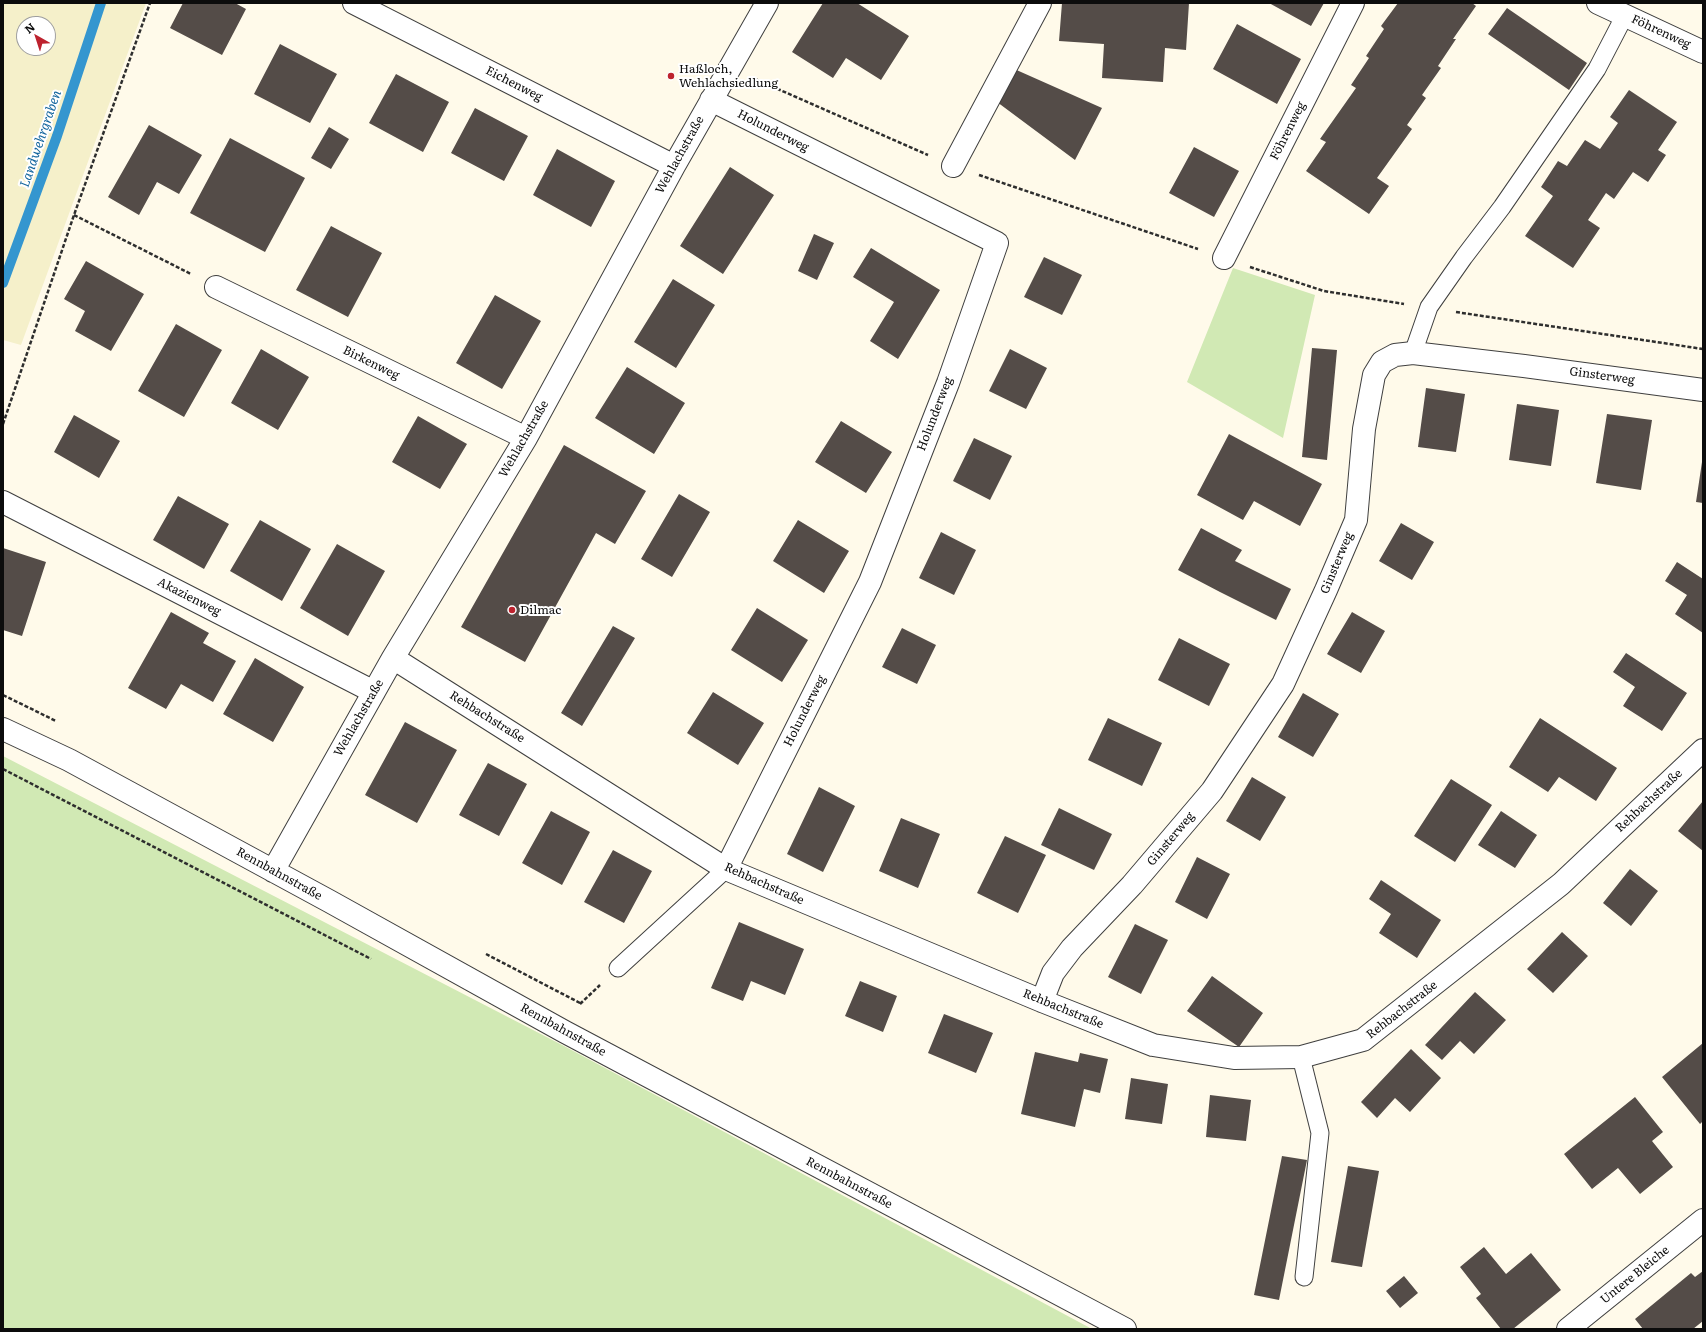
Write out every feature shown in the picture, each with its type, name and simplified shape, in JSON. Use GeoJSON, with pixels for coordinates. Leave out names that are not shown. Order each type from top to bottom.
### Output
{"type":"FeatureCollection","features":[{"type":"Feature","properties":{"kind":"street","name":"Eichenweg"},"geometry":{"type":"LineString","coordinates":[[354,3],[674,166]]}},
{"type":"Feature","properties":{"kind":"street","name":"Wehlachstraße"},"geometry":{"type":"LineString","coordinates":[[273,871],[393,658],[526,438],[674,166],[767,3]]}},
{"type":"Feature","properties":{"kind":"street"},"geometry":{"type":"LineString","coordinates":[[954,166],[1040,3]]}},
{"type":"Feature","properties":{"kind":"street","name":"Föhrenweg"},"geometry":{"type":"LineString","coordinates":[[1224,258],[1353,3]]}},
{"type":"Feature","properties":{"kind":"street","name":"Föhrenweg"},"geometry":{"type":"LineString","coordinates":[[1598,3],[1703,52]]}},
{"type":"Feature","properties":{"kind":"street","name":"Holunderweg"},"geometry":{"type":"LineString","coordinates":[[711,100],[997,243],[948,383],[870,582],[726,869]]}},
{"type":"Feature","properties":{"kind":"street","name":"Birkenweg"},"geometry":{"type":"LineString","coordinates":[[216,287],[526,438]]}},
{"type":"Feature","properties":{"kind":"street","name":"Ginsterweg"},"geometry":{"type":"LineString","coordinates":[[1042,1001],[1053,973],[1072,948],[1132,884],[1212,791],[1283,684],[1356,520],[1364,429],[1374,375],[1382,362],[1396,355],[1413,353],[1703,390]]}},
{"type":"Feature","properties":{"kind":"street","name":"Akazienweg"},"geometry":{"type":"LineString","coordinates":[[3,502],[374,692]]}},
{"type":"Feature","properties":{"kind":"street","name":"Rehbachstraße"},"geometry":{"type":"LineString","coordinates":[[393,658],[726,869],[1042,1001],[1153,1045],[1234,1058],[1301,1058],[1363,1040],[1561,884],[1703,750]]}},
{"type":"Feature","properties":{"kind":"street","name":"Rennbahnstraße"},"geometry":{"type":"LineString","coordinates":[[3,730],[69,760],[565,1032],[1124,1329]]}},
{"type":"Feature","properties":{"kind":"street","name":"Untere Bleiche"},"geometry":{"type":"LineString","coordinates":[[1568,1329],[1703,1220]]}},
{"type":"Feature","properties":{"kind":"lane"},"geometry":{"type":"LineString","coordinates":[[1413,353],[1428,307],[1502,207],[1598,69],[1625,15]]}},
{"type":"Feature","properties":{"kind":"lane"},"geometry":{"type":"LineString","coordinates":[[618,968],[726,869]]}},
{"type":"Feature","properties":{"kind":"lane"},"geometry":{"type":"LineString","coordinates":[[1301,1058],[1320,1132],[1304,1277]]}},
{"type":"Feature","properties":{"kind":"path"},"geometry":{"type":"LineString","coordinates":[[3,424],[74,215],[150,3]]}},
{"type":"Feature","properties":{"kind":"path"},"geometry":{"type":"LineString","coordinates":[[74,215],[216,287]]}},
{"type":"Feature","properties":{"kind":"path"},"geometry":{"type":"LineString","coordinates":[[484,952],[580,1003]]}},
{"type":"Feature","properties":{"kind":"shaded area"},"geometry":{"type":"Polygon","coordinates":[[[3,3],[146,3],[21,345],[3,340],[3,3]]]}},
{"type":"Feature","properties":{"kind":"green space"},"geometry":{"type":"Polygon","coordinates":[[[1233,268],[1315,295],[1283,438],[1187,382],[1233,268]]]}},
{"type":"Feature","properties":{"kind":"green space"},"geometry":{"type":"Polygon","coordinates":[[[3,756],[564,1046],[1092,1329],[3,1329],[3,756]]]}},
{"type":"Feature","properties":{"kind":"building"},"geometry":{"type":"Polygon","coordinates":[[[183,3],[235,3],[246,9],[222,55],[170,28],[183,3]]]}},
{"type":"Feature","properties":{"kind":"building"},"geometry":{"type":"Polygon","coordinates":[[[823,3],[857,3],[909,36],[881,80],[846,58],[833,78],[792,52],[823,3]]]}},
{"type":"Feature","properties":{"kind":"building"},"geometry":{"type":"Polygon","coordinates":[[[1062,3],[1189,3],[1186,50],[1165,48],[1163,82],[1102,78],[1104,44],[1059,41],[1062,3]]]}},
{"type":"Feature","properties":{"kind":"building"},"geometry":{"type":"Polygon","coordinates":[[[1269,3],[1324,3],[1311,26],[1269,3]]]}},
{"type":"Feature","properties":{"kind":"building"},"geometry":{"type":"Polygon","coordinates":[[[1398,3],[1472,3],[1476,6],[1453,39],[1456,39],[1438,66],[1441,68],[1422,95],[1426,98],[1407,125],[1412,129],[1377,178],[1389,186],[1369,214],[1306,171],[1326,142],[1320,139],[1356,88],[1351,85],[1369,58],[1366,56],[1384,29],[1381,26],[1398,3]]]}},
{"type":"Feature","properties":{"kind":"building"},"geometry":{"type":"Polygon","coordinates":[[[1507,8],[1587,63],[1569,90],[1488,34],[1507,8]]]}},
{"type":"Feature","properties":{"kind":"building"},"geometry":{"type":"Polygon","coordinates":[[[1237,24],[1301,59],[1277,104],[1213,69],[1237,24]]]}},
{"type":"Feature","properties":{"kind":"building"},"geometry":{"type":"Polygon","coordinates":[[[280,44],[337,74],[310,123],[254,94],[280,44]]]}},
{"type":"Feature","properties":{"kind":"building"},"geometry":{"type":"Polygon","coordinates":[[[1012,68],[1102,108],[1075,160],[997,102],[1012,68]]]}},
{"type":"Feature","properties":{"kind":"building"},"geometry":{"type":"Polygon","coordinates":[[[396,74],[449,102],[423,152],[369,123],[396,74]]]}},
{"type":"Feature","properties":{"kind":"building"},"geometry":{"type":"Polygon","coordinates":[[[1629,90],[1677,122],[1658,150],[1666,155],[1648,182],[1633,172],[1614,199],[1606,193],[1588,220],[1600,228],[1573,268],[1525,236],[1553,196],[1541,187],[1558,161],[1567,166],[1585,140],[1600,149],[1618,123],[1610,117],[1629,90]]]}},
{"type":"Feature","properties":{"kind":"building"},"geometry":{"type":"Polygon","coordinates":[[[475,108],[528,136],[504,181],[451,153],[475,108]]]}},
{"type":"Feature","properties":{"kind":"building"},"geometry":{"type":"Polygon","coordinates":[[[149,125],[202,155],[179,194],[157,182],[139,215],[108,197],[149,125]]]}},
{"type":"Feature","properties":{"kind":"building"},"geometry":{"type":"Polygon","coordinates":[[[329,127],[349,139],[331,169],[311,158],[329,127]]]}},
{"type":"Feature","properties":{"kind":"building"},"geometry":{"type":"Polygon","coordinates":[[[230,138],[305,178],[265,252],[190,213],[230,138]]]}},
{"type":"Feature","properties":{"kind":"building"},"geometry":{"type":"Polygon","coordinates":[[[1194,147],[1239,171],[1214,217],[1169,193],[1194,147]]]}},
{"type":"Feature","properties":{"kind":"building"},"geometry":{"type":"Polygon","coordinates":[[[557,149],[615,181],[591,227],[533,195],[557,149]]]}},
{"type":"Feature","properties":{"kind":"building"},"geometry":{"type":"Polygon","coordinates":[[[730,167],[774,195],[723,274],[680,246],[730,167]]]}},
{"type":"Feature","properties":{"kind":"building"},"geometry":{"type":"Polygon","coordinates":[[[331,226],[382,253],[348,317],[296,290],[331,226]]]}},
{"type":"Feature","properties":{"kind":"building"},"geometry":{"type":"Polygon","coordinates":[[[814,234],[834,243],[817,280],[798,271],[814,234]]]}},
{"type":"Feature","properties":{"kind":"building"},"geometry":{"type":"Polygon","coordinates":[[[871,248],[940,290],[898,359],[870,341],[894,302],[853,277],[871,248]]]}},
{"type":"Feature","properties":{"kind":"building"},"geometry":{"type":"Polygon","coordinates":[[[1044,257],[1082,275],[1062,315],[1024,297],[1044,257]]]}},
{"type":"Feature","properties":{"kind":"building"},"geometry":{"type":"Polygon","coordinates":[[[86,261],[144,294],[111,351],[75,331],[85,311],[64,299],[86,261]]]}},
{"type":"Feature","properties":{"kind":"building"},"geometry":{"type":"Polygon","coordinates":[[[673,279],[715,305],[676,368],[634,342],[673,279]]]}},
{"type":"Feature","properties":{"kind":"building"},"geometry":{"type":"Polygon","coordinates":[[[495,295],[541,321],[502,389],[456,363],[495,295]]]}},
{"type":"Feature","properties":{"kind":"building"},"geometry":{"type":"Polygon","coordinates":[[[176,324],[222,350],[184,417],[138,391],[176,324]]]}},
{"type":"Feature","properties":{"kind":"building"},"geometry":{"type":"Polygon","coordinates":[[[1312,348],[1337,350],[1327,460],[1302,457],[1312,348]]]}},
{"type":"Feature","properties":{"kind":"building"},"geometry":{"type":"Polygon","coordinates":[[[261,349],[309,377],[278,430],[231,403],[261,349]]]}},
{"type":"Feature","properties":{"kind":"building"},"geometry":{"type":"Polygon","coordinates":[[[1010,349],[1047,368],[1026,409],[989,391],[1010,349]]]}},
{"type":"Feature","properties":{"kind":"building"},"geometry":{"type":"Polygon","coordinates":[[[627,367],[685,403],[654,454],[595,418],[627,367]]]}},
{"type":"Feature","properties":{"kind":"building"},"geometry":{"type":"Polygon","coordinates":[[[1426,388],[1465,394],[1456,452],[1418,447],[1426,388]]]}},
{"type":"Feature","properties":{"kind":"building"},"geometry":{"type":"Polygon","coordinates":[[[1517,404],[1559,410],[1551,466],[1509,460],[1517,404]]]}},
{"type":"Feature","properties":{"kind":"building"},"geometry":{"type":"Polygon","coordinates":[[[1607,414],[1652,420],[1641,490],[1596,483],[1607,414]]]}},
{"type":"Feature","properties":{"kind":"building"},"geometry":{"type":"Polygon","coordinates":[[[74,415],[120,441],[99,478],[54,452],[74,415]]]}},
{"type":"Feature","properties":{"kind":"building"},"geometry":{"type":"Polygon","coordinates":[[[418,416],[467,444],[440,489],[392,462],[418,416]]]}},
{"type":"Feature","properties":{"kind":"building"},"geometry":{"type":"Polygon","coordinates":[[[841,421],[892,452],[866,493],[815,462],[841,421]]]}},
{"type":"Feature","properties":{"kind":"building"},"geometry":{"type":"Polygon","coordinates":[[[1229,434],[1322,484],[1300,526],[1254,501],[1243,520],[1197,495],[1229,434]]]}},
{"type":"Feature","properties":{"kind":"building"},"geometry":{"type":"Polygon","coordinates":[[[974,438],[1012,456],[990,500],[953,481],[974,438]]]}},
{"type":"Feature","properties":{"kind":"building"},"geometry":{"type":"Polygon","coordinates":[[[564,445],[646,491],[615,544],[596,533],[525,662],[461,627],[564,445]]]}},
{"type":"Feature","properties":{"kind":"building"},"geometry":{"type":"Polygon","coordinates":[[[1703,462],[1703,503],[1696,502],[1703,462]]]}},
{"type":"Feature","properties":{"kind":"building"},"geometry":{"type":"Polygon","coordinates":[[[679,494],[710,512],[672,577],[641,559],[679,494]]]}},
{"type":"Feature","properties":{"kind":"building"},"geometry":{"type":"Polygon","coordinates":[[[178,496],[229,524],[204,569],[153,540],[178,496]]]}},
{"type":"Feature","properties":{"kind":"building"},"geometry":{"type":"Polygon","coordinates":[[[260,520],[311,549],[282,601],[230,571],[260,520]]]}},
{"type":"Feature","properties":{"kind":"building"},"geometry":{"type":"Polygon","coordinates":[[[798,520],[849,551],[824,593],[773,561],[798,520]]]}},
{"type":"Feature","properties":{"kind":"building"},"geometry":{"type":"Polygon","coordinates":[[[1401,523],[1434,542],[1412,580],[1379,561],[1401,523]]]}},
{"type":"Feature","properties":{"kind":"building"},"geometry":{"type":"Polygon","coordinates":[[[1201,528],[1242,550],[1235,561],[1291,589],[1276,620],[1178,570],[1201,528]]]}},
{"type":"Feature","properties":{"kind":"building"},"geometry":{"type":"Polygon","coordinates":[[[941,532],[976,550],[954,595],[919,578],[941,532]]]}},
{"type":"Feature","properties":{"kind":"building"},"geometry":{"type":"Polygon","coordinates":[[[337,544],[385,571],[348,636],[300,608],[337,544]]]}},
{"type":"Feature","properties":{"kind":"building"},"geometry":{"type":"Polygon","coordinates":[[[3,548],[46,562],[22,636],[3,630],[3,548]]]}},
{"type":"Feature","properties":{"kind":"building"},"geometry":{"type":"Polygon","coordinates":[[[1677,562],[1703,579],[1703,633],[1675,614],[1687,595],[1665,581],[1677,562]]]}},
{"type":"Feature","properties":{"kind":"building"},"geometry":{"type":"Polygon","coordinates":[[[757,608],[808,640],[782,682],[731,650],[757,608]]]}},
{"type":"Feature","properties":{"kind":"building"},"geometry":{"type":"Polygon","coordinates":[[[171,612],[209,633],[203,643],[236,661],[213,702],[181,684],[166,709],[128,688],[171,612]]]}},
{"type":"Feature","properties":{"kind":"building"},"geometry":{"type":"Polygon","coordinates":[[[1352,612],[1385,631],[1361,673],[1327,654],[1352,612]]]}},
{"type":"Feature","properties":{"kind":"building"},"geometry":{"type":"Polygon","coordinates":[[[613,626],[635,638],[582,726],[561,713],[613,626]]]}},
{"type":"Feature","properties":{"kind":"building"},"geometry":{"type":"Polygon","coordinates":[[[902,628],[936,645],[917,684],[882,667],[902,628]]]}},
{"type":"Feature","properties":{"kind":"building"},"geometry":{"type":"Polygon","coordinates":[[[1179,638],[1230,664],[1209,706],[1158,680],[1179,638]]]}},
{"type":"Feature","properties":{"kind":"building"},"geometry":{"type":"Polygon","coordinates":[[[1626,653],[1687,693],[1662,731],[1623,706],[1635,687],[1613,672],[1626,653]]]}},
{"type":"Feature","properties":{"kind":"building"},"geometry":{"type":"Polygon","coordinates":[[[255,658],[304,687],[273,742],[223,714],[255,658]]]}},
{"type":"Feature","properties":{"kind":"building"},"geometry":{"type":"Polygon","coordinates":[[[713,692],[764,723],[738,765],[687,733],[713,692]]]}},
{"type":"Feature","properties":{"kind":"building"},"geometry":{"type":"Polygon","coordinates":[[[1303,693],[1339,714],[1313,757],[1278,737],[1303,693]]]}},
{"type":"Feature","properties":{"kind":"building"},"geometry":{"type":"Polygon","coordinates":[[[1108,718],[1162,743],[1142,786],[1088,760],[1108,718]]]}},
{"type":"Feature","properties":{"kind":"building"},"geometry":{"type":"Polygon","coordinates":[[[1540,718],[1617,768],[1596,801],[1559,777],[1548,792],[1509,767],[1540,718]]]}},
{"type":"Feature","properties":{"kind":"building"},"geometry":{"type":"Polygon","coordinates":[[[405,722],[457,750],[417,823],[365,795],[405,722]]]}},
{"type":"Feature","properties":{"kind":"building"},"geometry":{"type":"Polygon","coordinates":[[[488,763],[527,784],[499,836],[459,815],[488,763]]]}},
{"type":"Feature","properties":{"kind":"building"},"geometry":{"type":"Polygon","coordinates":[[[1252,777],[1286,797],[1260,841],[1226,821],[1252,777]]]}},
{"type":"Feature","properties":{"kind":"building"},"geometry":{"type":"Polygon","coordinates":[[[1451,779],[1492,805],[1455,862],[1414,836],[1451,779]]]}},
{"type":"Feature","properties":{"kind":"building"},"geometry":{"type":"Polygon","coordinates":[[[819,787],[855,806],[823,872],[787,854],[819,787]]]}},
{"type":"Feature","properties":{"kind":"building"},"geometry":{"type":"Polygon","coordinates":[[[1703,801],[1703,851],[1678,831],[1703,801]]]}},
{"type":"Feature","properties":{"kind":"building"},"geometry":{"type":"Polygon","coordinates":[[[1059,808],[1112,834],[1094,870],[1041,845],[1059,808]]]}},
{"type":"Feature","properties":{"kind":"building"},"geometry":{"type":"Polygon","coordinates":[[[551,811],[590,832],[562,885],[522,863],[551,811]]]}},
{"type":"Feature","properties":{"kind":"building"},"geometry":{"type":"Polygon","coordinates":[[[1501,811],[1537,835],[1515,868],[1478,845],[1501,811]]]}},
{"type":"Feature","properties":{"kind":"building"},"geometry":{"type":"Polygon","coordinates":[[[901,818],[940,834],[918,888],[879,871],[901,818]]]}},
{"type":"Feature","properties":{"kind":"building"},"geometry":{"type":"Polygon","coordinates":[[[1005,836],[1046,855],[1018,913],[977,893],[1005,836]]]}},
{"type":"Feature","properties":{"kind":"building"},"geometry":{"type":"Polygon","coordinates":[[[613,850],[652,871],[624,923],[584,902],[613,850]]]}},
{"type":"Feature","properties":{"kind":"building"},"geometry":{"type":"Polygon","coordinates":[[[1197,857],[1230,874],[1207,919],[1175,902],[1197,857]]]}},
{"type":"Feature","properties":{"kind":"building"},"geometry":{"type":"Polygon","coordinates":[[[1630,869],[1658,891],[1631,926],[1603,903],[1630,869]]]}},
{"type":"Feature","properties":{"kind":"building"},"geometry":{"type":"Polygon","coordinates":[[[1381,880],[1441,920],[1417,958],[1379,933],[1391,914],[1369,899],[1381,880]]]}},
{"type":"Feature","properties":{"kind":"building"},"geometry":{"type":"Polygon","coordinates":[[[739,922],[804,949],[785,995],[751,981],[743,1001],[711,988],[739,922]]]}},
{"type":"Feature","properties":{"kind":"building"},"geometry":{"type":"Polygon","coordinates":[[[1135,924],[1168,940],[1141,994],[1108,977],[1135,924]]]}},
{"type":"Feature","properties":{"kind":"building"},"geometry":{"type":"Polygon","coordinates":[[[1562,932],[1588,956],[1553,993],[1527,969],[1562,932]]]}},
{"type":"Feature","properties":{"kind":"building"},"geometry":{"type":"Polygon","coordinates":[[[1212,976],[1263,1013],[1239,1047],[1187,1011],[1212,976]]]}},
{"type":"Feature","properties":{"kind":"building"},"geometry":{"type":"Polygon","coordinates":[[[860,981],[897,996],[883,1032],[845,1016],[860,981]]]}},
{"type":"Feature","properties":{"kind":"building"},"geometry":{"type":"Polygon","coordinates":[[[1475,992],[1506,1020],[1474,1054],[1460,1041],[1442,1060],[1425,1045],[1475,992]]]}},
{"type":"Feature","properties":{"kind":"building"},"geometry":{"type":"Polygon","coordinates":[[[944,1014],[993,1033],[976,1073],[928,1053],[944,1014]]]}},
{"type":"Feature","properties":{"kind":"building"},"geometry":{"type":"Polygon","coordinates":[[[1703,1043],[1703,1121],[1700,1124],[1662,1077],[1703,1043]]]}},
{"type":"Feature","properties":{"kind":"building"},"geometry":{"type":"Polygon","coordinates":[[[1411,1049],[1441,1078],[1410,1112],[1395,1098],[1377,1118],[1361,1102],[1411,1049]]]}},
{"type":"Feature","properties":{"kind":"building"},"geometry":{"type":"Polygon","coordinates":[[[1035,1052],[1078,1062],[1080,1053],[1108,1059],[1100,1093],[1084,1089],[1075,1127],[1021,1114],[1035,1052]]]}},
{"type":"Feature","properties":{"kind":"building"},"geometry":{"type":"Polygon","coordinates":[[[1131,1078],[1168,1084],[1162,1124],[1125,1119],[1131,1078]]]}},
{"type":"Feature","properties":{"kind":"building"},"geometry":{"type":"Polygon","coordinates":[[[1210,1095],[1251,1100],[1246,1141],[1206,1137],[1210,1095]]]}},
{"type":"Feature","properties":{"kind":"building"},"geometry":{"type":"Polygon","coordinates":[[[1635,1097],[1663,1132],[1652,1141],[1673,1167],[1640,1194],[1618,1168],[1592,1189],[1564,1154],[1635,1097]]]}},
{"type":"Feature","properties":{"kind":"building"},"geometry":{"type":"Polygon","coordinates":[[[1282,1156],[1307,1160],[1279,1300],[1254,1295],[1282,1156]]]}},
{"type":"Feature","properties":{"kind":"building"},"geometry":{"type":"Polygon","coordinates":[[[1348,1166],[1379,1171],[1362,1267],[1331,1262],[1348,1166]]]}},
{"type":"Feature","properties":{"kind":"building"},"geometry":{"type":"Polygon","coordinates":[[[1484,1247],[1506,1274],[1531,1253],[1561,1290],[1513,1329],[1501,1329],[1476,1298],[1481,1294],[1460,1267],[1484,1247]]]}},
{"type":"Feature","properties":{"kind":"building"},"geometry":{"type":"Polygon","coordinates":[[[1703,1271],[1703,1321],[1693,1329],[1643,1329],[1635,1319],[1691,1273],[1695,1277],[1703,1271]]]}},
{"type":"Feature","properties":{"kind":"building"},"geometry":{"type":"Polygon","coordinates":[[[1404,1276],[1418,1293],[1400,1308],[1386,1291],[1404,1276]]]}},
{"type":"Feature","properties":{"kind":"waterway","name":"Landwehrgraben"},"geometry":{"type":"LineString","coordinates":[[3,283],[57,136],[101,3]]}},
{"type":"Feature","properties":{"kind":"place","name":"Haßloch, Wehlachsiedlung"},"geometry":{"type":"Point","coordinates":[671,76]}},
{"type":"Feature","properties":{"kind":"place","name":"Dilmac"},"geometry":{"type":"Point","coordinates":[512,610]}}]}
